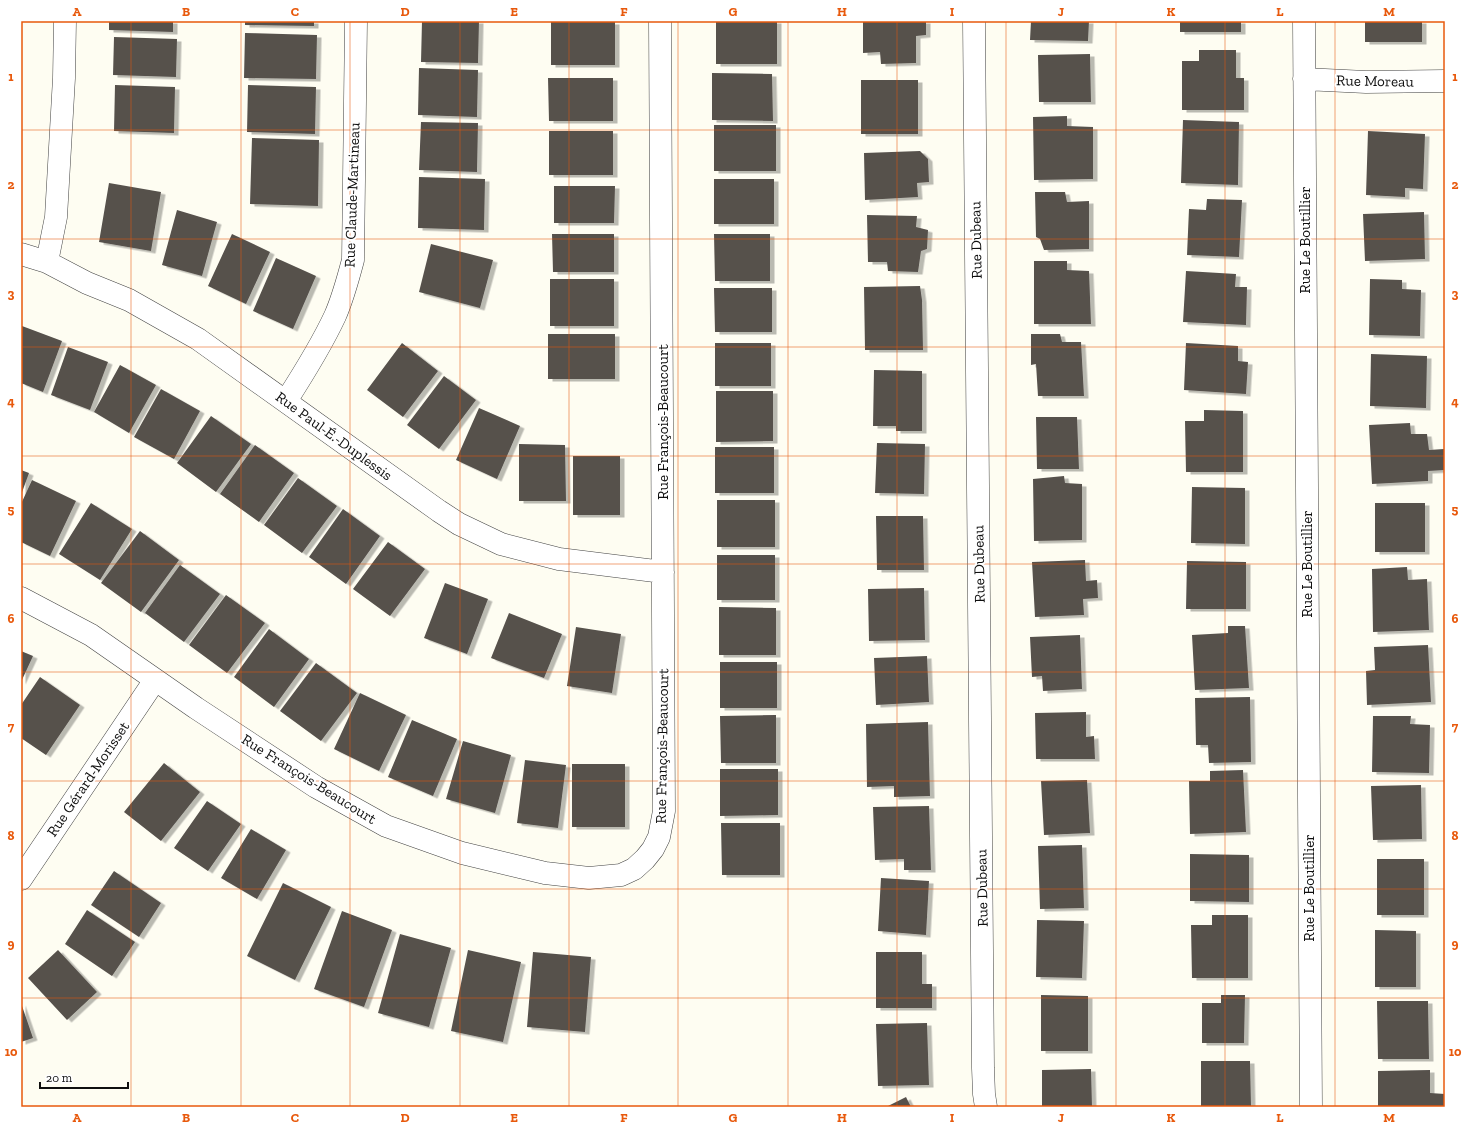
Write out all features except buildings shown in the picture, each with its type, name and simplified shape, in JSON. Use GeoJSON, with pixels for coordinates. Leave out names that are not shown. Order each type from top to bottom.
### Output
{"type":"FeatureCollection","features":[{"type":"Feature","properties":{"kind":"street"},"geometry":{"type":"LineString","coordinates":[[47,262],[56,217],[64,78],[65,21]]}},
{"type":"Feature","properties":{"kind":"street","name":"Rue Claude-Martineau"},"geometry":{"type":"LineString","coordinates":[[286,401],[314,358],[336,314],[353,260],[356,21]]}},
{"type":"Feature","properties":{"kind":"street","name":"Rue François-Beaucourt"},"geometry":{"type":"LineString","coordinates":[[21,598],[90,635],[202,713],[316,787],[386,826],[462,853],[545,873],[589,878],[621,875],[634,869],[645,859],[659,838],[664,811],[660,21]]}},
{"type":"Feature","properties":{"kind":"street","name":"Rue Dubeau"},"geometry":{"type":"LineString","coordinates":[[974,21],[983,1052],[984,1094],[986,1107]]}},
{"type":"Feature","properties":{"kind":"street","name":"Rue Le Boutillier"},"geometry":{"type":"LineString","coordinates":[[1304,21],[1311,1107]]}},
{"type":"Feature","properties":{"kind":"street","name":"Rue Moreau"},"geometry":{"type":"LineString","coordinates":[[1304,79],[1366,82],[1445,81]]}},
{"type":"Feature","properties":{"kind":"street","name":"Rue Paul-É.-Duplessis"},"geometry":{"type":"LineString","coordinates":[[21,254],[47,262],[87,283],[129,300],[198,339],[439,511],[459,524],[495,542],[559,559],[663,572]]}},
{"type":"Feature","properties":{"kind":"street","name":"Rue Gérard-Morisset"},"geometry":{"type":"LineString","coordinates":[[21,879],[155,680]]}}]}
